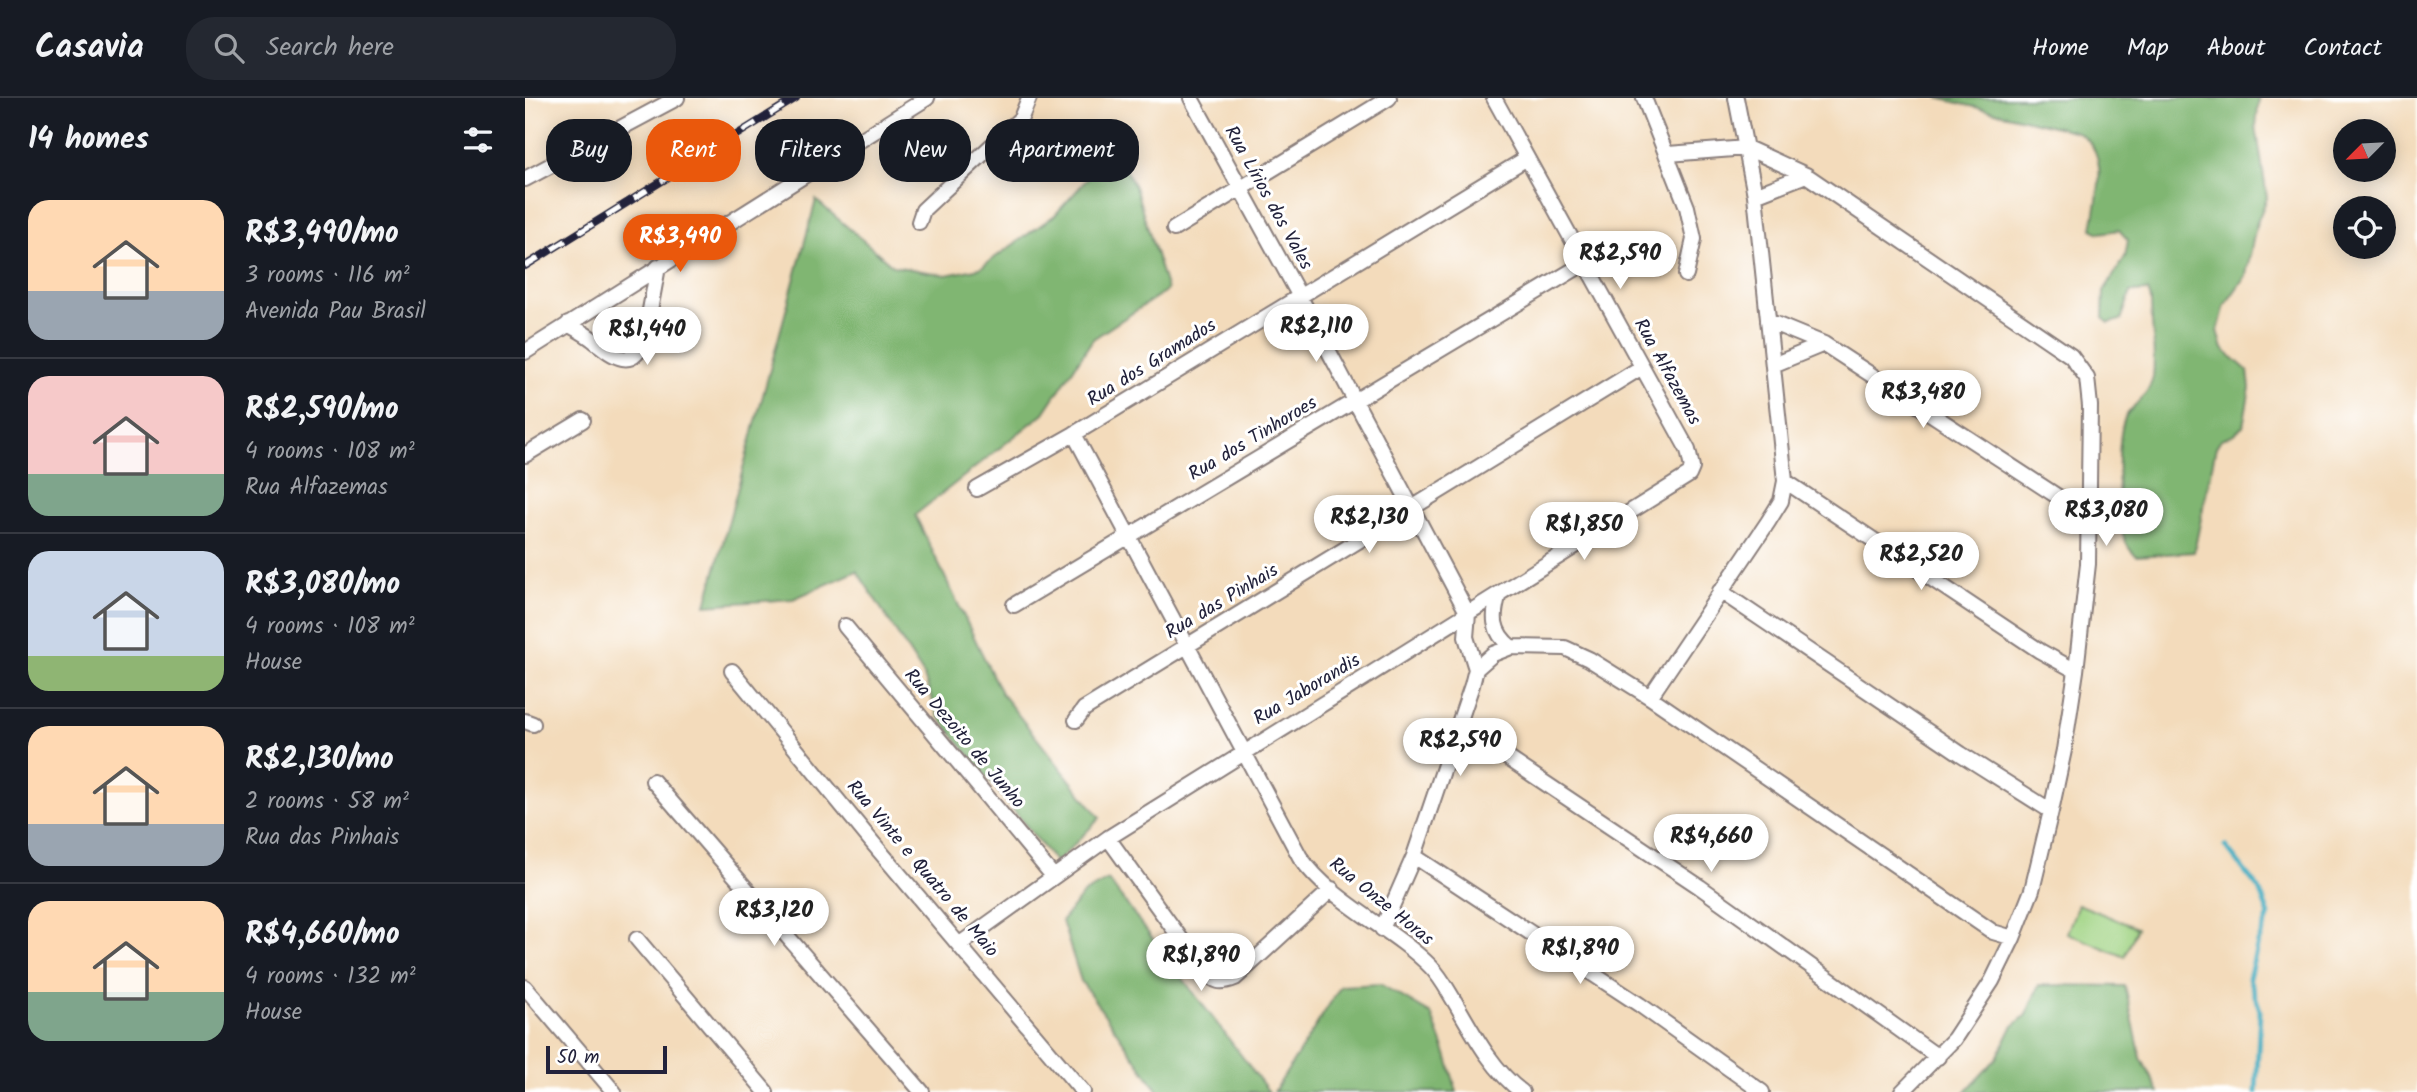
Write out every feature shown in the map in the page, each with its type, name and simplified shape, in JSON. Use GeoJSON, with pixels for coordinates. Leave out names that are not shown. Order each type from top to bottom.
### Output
{"type":"FeatureCollection","features":[{"type":"Feature","properties":{"kind":"street"},"geometry":{"type":"LineString","coordinates":[[525,179],[677,98]]}},
{"type":"Feature","properties":{"kind":"street"},"geometry":{"type":"LineString","coordinates":[[525,352],[927,98]]}},
{"type":"Feature","properties":{"kind":"street"},"geometry":{"type":"LineString","coordinates":[[919,222],[923,210],[1021,118],[1030,98]]}},
{"type":"Feature","properties":{"kind":"street","name":"Rua Lírios dos Vales"},"geometry":{"type":"LineString","coordinates":[[1191,98],[1468,614]]}},
{"type":"Feature","properties":{"kind":"street"},"geometry":{"type":"LineString","coordinates":[[1174,229],[1389,98]]}},
{"type":"Feature","properties":{"kind":"street","name":"Rua Alfazemas"},"geometry":{"type":"LineString","coordinates":[[1494,98],[1688,450],[1692,468],[1689,475],[1682,480]]}},
{"type":"Feature","properties":{"kind":"street"},"geometry":{"type":"LineString","coordinates":[[1644,98],[1687,206],[1694,239],[1686,275]]}},
{"type":"Feature","properties":{"kind":"street"},"geometry":{"type":"LineString","coordinates":[[1650,697],[1768,522],[1781,501],[1785,481],[1755,194],[1736,98]]}},
{"type":"Feature","properties":{"kind":"street"},"geometry":{"type":"LineString","coordinates":[[1668,154],[1747,148],[1806,175],[2071,356],[2087,378],[2088,564],[2064,750],[2032,890],[2013,939],[1970,1017],[1938,1057],[1902,1092]]}},
{"type":"Feature","properties":{"kind":"street","name":"Rua dos Gramados"},"geometry":{"type":"LineString","coordinates":[[977,489],[1074,434],[1527,158]]}},
{"type":"Feature","properties":{"kind":"street"},"geometry":{"type":"LineString","coordinates":[[1755,194],[1806,175]]}},
{"type":"Feature","properties":{"kind":"street","name":"Rua dos Tinhoroes"},"geometry":{"type":"LineString","coordinates":[[1014,606],[1585,262]]}},
{"type":"Feature","properties":{"kind":"street"},"geometry":{"type":"LineString","coordinates":[[568,324],[608,353],[620,359],[632,357],[643,345],[658,267]]}},
{"type":"Feature","properties":{"kind":"street"},"geometry":{"type":"LineString","coordinates":[[1768,321],[1824,344],[2089,517]]}},
{"type":"Feature","properties":{"kind":"street"},"geometry":{"type":"LineString","coordinates":[[1773,365],[1824,344]]}},
{"type":"Feature","properties":{"kind":"street","name":"Rua das Pinhais"},"geometry":{"type":"LineString","coordinates":[[1076,720],[1084,709],[1642,367]]}},
{"type":"Feature","properties":{"kind":"street"},"geometry":{"type":"LineString","coordinates":[[525,455],[583,420]]}},
{"type":"Feature","properties":{"kind":"street","name":"Rua Onze Horas"},"geometry":{"type":"LineString","coordinates":[[1074,434],[1300,857],[1308,868],[1332,889],[1431,967],[1507,1088],[1522,1092]]}},
{"type":"Feature","properties":{"kind":"street","name":"Rua Jaborandis"},"geometry":{"type":"LineString","coordinates":[[960,944],[1108,838],[1682,480]]}},
{"type":"Feature","properties":{"kind":"street"},"geometry":{"type":"LineString","coordinates":[[1785,481],[2041,651],[2076,671]]}},
{"type":"Feature","properties":{"kind":"street"},"geometry":{"type":"LineString","coordinates":[[1720,591],[1961,754],[2052,811]]}},
{"type":"Feature","properties":{"kind":"street"},"geometry":{"type":"LineString","coordinates":[[1499,594],[1493,612],[1494,625],[1501,640],[1511,647]]}},
{"type":"Feature","properties":{"kind":"street"},"geometry":{"type":"LineString","coordinates":[[1468,614],[1466,637],[1476,669]]}},
{"type":"Feature","properties":{"kind":"street","name":"Rua Dezoito de Junho"},"geometry":{"type":"LineString","coordinates":[[845,626],[1053,876]]}},
{"type":"Feature","properties":{"kind":"street"},"geometry":{"type":"LineString","coordinates":[[1382,929],[1414,856],[1460,726],[1476,669],[1493,654],[1511,647],[1565,648],[1589,659],[1650,697],[1993,932],[2013,939]]}},
{"type":"Feature","properties":{"kind":"street","name":"Rua Vinte e Quatro de Maio"},"geometry":{"type":"LineString","coordinates":[[732,671],[1083,1092]]}},
{"type":"Feature","properties":{"kind":"street"},"geometry":{"type":"LineString","coordinates":[[1460,726],[1700,887],[1938,1057]]}},
{"type":"Feature","properties":{"kind":"street"},"geometry":{"type":"LineString","coordinates":[[653,780],[922,1092]]}},
{"type":"Feature","properties":{"kind":"street"},"geometry":{"type":"LineString","coordinates":[[1108,838],[1204,971],[1220,983],[1235,978],[1332,889]]}},
{"type":"Feature","properties":{"kind":"street"},"geometry":{"type":"LineString","coordinates":[[1414,856],[1640,1005],[1762,1092]]}},
{"type":"Feature","properties":{"kind":"street"},"geometry":{"type":"LineString","coordinates":[[637,939],[766,1092]]}},
{"type":"Feature","properties":{"kind":"street"},"geometry":{"type":"LineString","coordinates":[[525,987],[614,1092]]}},
{"type":"Feature","properties":{"kind":"green space"},"geometry":{"type":"Polygon","coordinates":[[[1938,98],[2259,98],[2256,126],[2267,198],[2256,225],[2246,275],[2225,305],[2218,331],[2223,349],[2248,371],[2250,388],[2243,426],[2234,434],[2221,439],[2216,447],[2194,552],[2137,556],[2128,547],[2123,534],[2119,492],[2120,439],[2126,416],[2146,393],[2153,376],[2151,300],[2148,291],[2131,292],[2121,320],[2109,323],[2103,318],[2104,291],[2125,257],[2128,240],[2119,230],[2100,233],[2092,229],[2099,189],[2095,151],[2077,132],[1938,98]]]}},
{"type":"Feature","properties":{"kind":"green space"},"geometry":{"type":"Polygon","coordinates":[[[1084,182],[1132,182],[1167,290],[1093,339],[1044,413],[915,515],[1001,693],[1100,818],[1056,863],[938,716],[923,674],[857,571],[793,599],[706,605],[816,200],[893,266],[946,275],[980,268],[1055,215],[1084,182]]]}},
{"type":"Feature","properties":{"kind":"green space"},"geometry":{"type":"Polygon","coordinates":[[[1108,880],[1269,1092],[1159,1092],[1081,981],[1062,921],[1083,894],[1108,880]]]}},
{"type":"Feature","properties":{"kind":"green space"},"geometry":{"type":"Polygon","coordinates":[[[2078,904],[2137,928],[2125,957],[2067,933],[2078,904]]]}},
{"type":"Feature","properties":{"kind":"green space"},"geometry":{"type":"Polygon","coordinates":[[[1380,984],[1431,1014],[1457,1092],[1274,1092],[1341,986],[1380,984]]]}},
{"type":"Feature","properties":{"kind":"green space"},"geometry":{"type":"Polygon","coordinates":[[[2039,985],[2125,986],[2141,1058],[2159,1092],[1965,1092],[1997,1058],[2012,1027],[2026,1015],[2039,985]]]}},
{"type":"Feature","properties":{"kind":"waterway"},"geometry":{"type":"LineString","coordinates":[[2225,846],[2259,889],[2269,915],[2249,978],[2260,1010],[2256,1092]]}},
{"type":"Feature","properties":{"kind":"railway"},"geometry":{"type":"LineString","coordinates":[[525,266],[796,98]]}}]}
